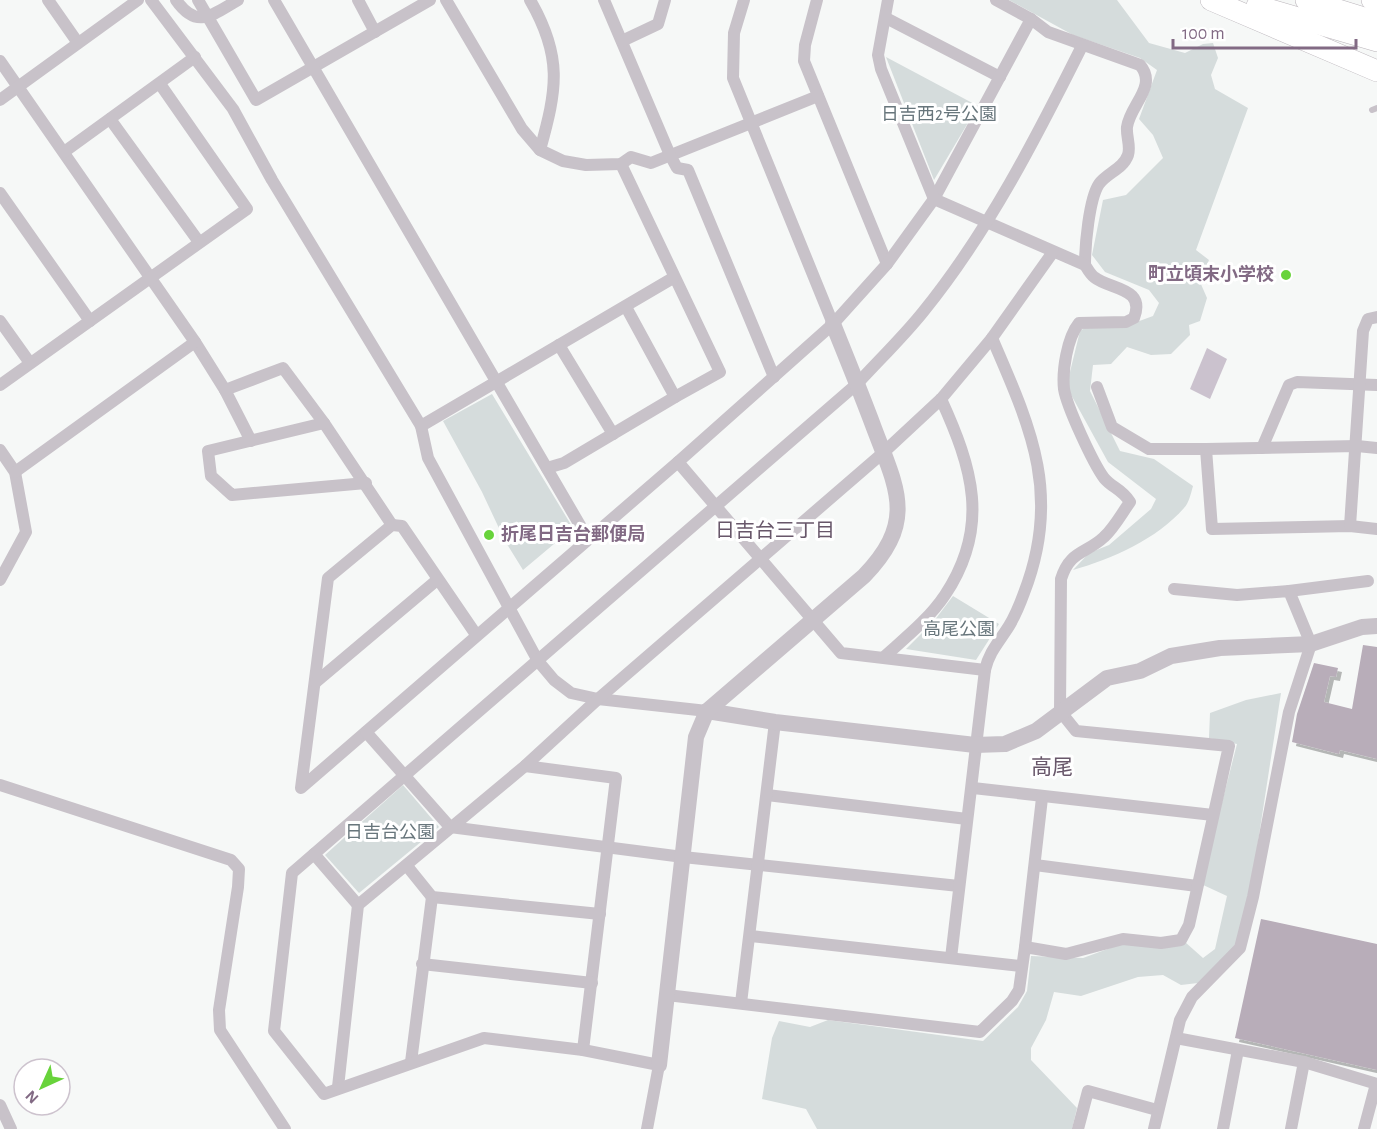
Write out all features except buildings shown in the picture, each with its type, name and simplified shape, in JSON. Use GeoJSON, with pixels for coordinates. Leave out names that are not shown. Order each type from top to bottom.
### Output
{"type":"FeatureCollection","features":[{"type":"Feature","properties":{"kind":"highway"},"geometry":{"type":"LineString","coordinates":[[1210,0],[1377,71]]}},
{"type":"Feature","properties":{"kind":"highway"},"geometry":{"type":"LineString","coordinates":[[1233,0],[1377,41]]}},
{"type":"Feature","properties":{"kind":"highway"},"geometry":{"type":"LineString","coordinates":[[1306,0],[1377,22]]}},
{"type":"Feature","properties":{"kind":"highway"},"geometry":{"type":"LineString","coordinates":[[1372,0],[1377,1]]}},
{"type":"Feature","properties":{"kind":"street"},"geometry":{"type":"LineString","coordinates":[[48,0],[78,44]]}},
{"type":"Feature","properties":{"kind":"street"},"geometry":{"type":"LineString","coordinates":[[0,99],[138,0]]}},
{"type":"Feature","properties":{"kind":"street"},"geometry":{"type":"LineString","coordinates":[[151,0],[233,109],[272,180],[421,426],[428,458],[538,661],[554,680],[571,693],[598,699],[707,711],[775,722],[975,745],[1005,744],[1036,731],[1107,678],[1140,671],[1171,656],[1220,648],[1311,644],[1362,627],[1377,626]]}},
{"type":"Feature","properties":{"kind":"street"},"geometry":{"type":"LineString","coordinates":[[176,0],[184,12],[197,19],[208,17],[238,0]]}},
{"type":"Feature","properties":{"kind":"street"},"geometry":{"type":"LineString","coordinates":[[198,0],[256,100],[430,0]]}},
{"type":"Feature","properties":{"kind":"street"},"geometry":{"type":"LineString","coordinates":[[274,0],[588,539]]}},
{"type":"Feature","properties":{"kind":"street"},"geometry":{"type":"LineString","coordinates":[[358,0],[375,32]]}},
{"type":"Feature","properties":{"kind":"street"},"geometry":{"type":"LineString","coordinates":[[446,0],[522,129],[540,150],[576,164],[621,164],[631,157],[651,163],[750,121],[818,96]]}},
{"type":"Feature","properties":{"kind":"street"},"geometry":{"type":"LineString","coordinates":[[530,0],[550,43],[555,69],[550,115],[540,150]]}},
{"type":"Feature","properties":{"kind":"street"},"geometry":{"type":"LineString","coordinates":[[604,0],[670,154],[677,168],[688,170],[774,376]]}},
{"type":"Feature","properties":{"kind":"street"},"geometry":{"type":"LineString","coordinates":[[622,41],[658,24],[665,0]]}},
{"type":"Feature","properties":{"kind":"street"},"geometry":{"type":"LineString","coordinates":[[647,1129],[659,1065],[696,737],[707,711],[882,557],[893,537],[897,511],[897,490],[884,452],[733,78],[734,33],[744,0]]}},
{"type":"Feature","properties":{"kind":"street"},"geometry":{"type":"LineString","coordinates":[[817,0],[805,45],[804,61],[886,264]]}},
{"type":"Feature","properties":{"kind":"street"},"geometry":{"type":"LineString","coordinates":[[888,0],[878,55],[881,69],[934,199],[1085,265],[1094,277],[1126,291],[1136,300],[1137,310],[1134,318],[1126,322],[1079,323],[1073,330],[1063,376],[1065,393],[1095,465],[1106,480],[1122,490],[1130,502],[1104,538],[1086,547],[1066,565],[1061,579],[1060,711],[1076,730],[1229,746],[1189,925],[1181,940],[1161,943],[1123,939],[1066,954],[1025,947]]}},
{"type":"Feature","properties":{"kind":"street"},"geometry":{"type":"LineString","coordinates":[[996,0],[1031,19],[1048,32],[1140,65],[1148,81],[1127,127],[1128,154],[1120,167],[1099,185],[1085,232],[1085,265]]}},
{"type":"Feature","properties":{"kind":"street"},"geometry":{"type":"LineString","coordinates":[[886,18],[1000,77]]}},
{"type":"Feature","properties":{"kind":"street"},"geometry":{"type":"LineString","coordinates":[[477,636],[402,526],[392,525],[328,578],[301,788],[477,636],[588,539],[678,462],[832,324],[886,264],[934,199],[1031,19]]}},
{"type":"Feature","properties":{"kind":"street"},"geometry":{"type":"LineString","coordinates":[[659,1065],[583,1050],[484,1038],[324,1094],[274,1031],[292,873],[858,384],[923,312],[987,222],[1035,140],[1082,46]]}},
{"type":"Feature","properties":{"kind":"street"},"geometry":{"type":"LineString","coordinates":[[64,152],[195,57]]}},
{"type":"Feature","properties":{"kind":"street"},"geometry":{"type":"LineString","coordinates":[[0,60],[195,342],[225,390],[251,441]]}},
{"type":"Feature","properties":{"kind":"street"},"geometry":{"type":"LineString","coordinates":[[0,385],[247,209],[160,84]]}},
{"type":"Feature","properties":{"kind":"street"},"geometry":{"type":"LineString","coordinates":[[110,119],[199,242]]}},
{"type":"Feature","properties":{"kind":"street"},"geometry":{"type":"LineString","coordinates":[[547,468],[564,463],[720,372],[673,278],[621,164]]}},
{"type":"Feature","properties":{"kind":"street"},"geometry":{"type":"LineString","coordinates":[[0,193],[90,321]]}},
{"type":"Feature","properties":{"kind":"street"},"geometry":{"type":"LineString","coordinates":[[338,1088],[358,905],[525,766],[598,699],[884,452],[940,399],[992,338],[1053,252]]}},
{"type":"Feature","properties":{"kind":"street"},"geometry":{"type":"LineString","coordinates":[[421,426],[673,278]]}},
{"type":"Feature","properties":{"kind":"street"},"geometry":{"type":"LineString","coordinates":[[626,306],[675,397]]}},
{"type":"Feature","properties":{"kind":"street"},"geometry":{"type":"LineString","coordinates":[[1350,526],[1363,331],[1368,319],[1377,317]]}},
{"type":"Feature","properties":{"kind":"street"},"geometry":{"type":"LineString","coordinates":[[0,321],[30,363]]}},
{"type":"Feature","properties":{"kind":"street"},"geometry":{"type":"LineString","coordinates":[[951,957],[967,819],[973,788],[975,745],[985,670],[988,656],[1010,625],[1030,576],[1042,509],[1040,475],[1031,434],[992,338]]}},
{"type":"Feature","properties":{"kind":"street"},"geometry":{"type":"LineString","coordinates":[[15,472],[195,342]]}},
{"type":"Feature","properties":{"kind":"street"},"geometry":{"type":"LineString","coordinates":[[559,345],[613,434]]}},
{"type":"Feature","properties":{"kind":"street"},"geometry":{"type":"LineString","coordinates":[[225,390],[283,368],[366,483],[392,525]]}},
{"type":"Feature","properties":{"kind":"street"},"geometry":{"type":"LineString","coordinates":[[1262,448],[1290,386],[1297,382],[1377,385]]}},
{"type":"Feature","properties":{"kind":"street"},"geometry":{"type":"LineString","coordinates":[[1097,387],[1112,427],[1149,449],[1357,446],[1377,448]]}},
{"type":"Feature","properties":{"kind":"street"},"geometry":{"type":"LineString","coordinates":[[884,657],[927,617],[945,595],[967,551],[972,515],[972,482],[961,443],[940,399]]}},
{"type":"Feature","properties":{"kind":"street"},"geometry":{"type":"LineString","coordinates":[[324,423],[208,451],[211,476],[232,495],[366,483]]}},
{"type":"Feature","properties":{"kind":"street"},"geometry":{"type":"LineString","coordinates":[[1206,448],[1212,529],[1350,526],[1377,529]]}},
{"type":"Feature","properties":{"kind":"street"},"geometry":{"type":"LineString","coordinates":[[0,450],[15,472],[26,532],[0,580]]}},
{"type":"Feature","properties":{"kind":"street"},"geometry":{"type":"LineString","coordinates":[[678,462],[841,653],[985,670]]}},
{"type":"Feature","properties":{"kind":"street"},"geometry":{"type":"LineString","coordinates":[[316,682],[437,580]]}},
{"type":"Feature","properties":{"kind":"street"},"geometry":{"type":"LineString","coordinates":[[1174,589],[1203,589],[1237,595],[1289,591],[1368,580]]}},
{"type":"Feature","properties":{"kind":"street"},"geometry":{"type":"LineString","coordinates":[[1154,1129],[1180,1020],[1192,997],[1240,948],[1249,917],[1288,712],[1311,644],[1289,591]]}},
{"type":"Feature","properties":{"kind":"street"},"geometry":{"type":"LineString","coordinates":[[741,1003],[751,936],[757,864],[775,722]]}},
{"type":"Feature","properties":{"kind":"street"},"geometry":{"type":"LineString","coordinates":[[366,732],[450,827],[683,856],[959,886]]}},
{"type":"Feature","properties":{"kind":"street"},"geometry":{"type":"LineString","coordinates":[[525,766],[616,778],[583,1050]]}},
{"type":"Feature","properties":{"kind":"street"},"geometry":{"type":"LineString","coordinates":[[0,785],[231,860],[239,869],[219,1010],[220,1030],[285,1129]]}},
{"type":"Feature","properties":{"kind":"street"},"geometry":{"type":"LineString","coordinates":[[973,788],[1042,798],[1213,815]]}},
{"type":"Feature","properties":{"kind":"street"},"geometry":{"type":"LineString","coordinates":[[767,795],[967,819]]}},
{"type":"Feature","properties":{"kind":"street"},"geometry":{"type":"LineString","coordinates":[[667,995],[980,1032],[1012,1001],[1019,990],[1042,798]]}},
{"type":"Feature","properties":{"kind":"street"},"geometry":{"type":"LineString","coordinates":[[314,854],[358,905]]}},
{"type":"Feature","properties":{"kind":"street"},"geometry":{"type":"LineString","coordinates":[[1035,865],[1197,886]]}},
{"type":"Feature","properties":{"kind":"street"},"geometry":{"type":"LineString","coordinates":[[407,866],[432,897],[600,914]]}},
{"type":"Feature","properties":{"kind":"street"},"geometry":{"type":"LineString","coordinates":[[411,1062],[432,897]]}},
{"type":"Feature","properties":{"kind":"street"},"geometry":{"type":"LineString","coordinates":[[751,936],[1021,966]]}},
{"type":"Feature","properties":{"kind":"street"},"geometry":{"type":"LineString","coordinates":[[422,964],[592,983]]}},
{"type":"Feature","properties":{"kind":"street"},"geometry":{"type":"LineString","coordinates":[[1176,1038],[1304,1062],[1377,1084],[1364,1129]]}},
{"type":"Feature","properties":{"kind":"street"},"geometry":{"type":"LineString","coordinates":[[1223,1129],[1238,1050]]}},
{"type":"Feature","properties":{"kind":"street"},"geometry":{"type":"LineString","coordinates":[[1291,1129],[1304,1062]]}},
{"type":"Feature","properties":{"kind":"street"},"geometry":{"type":"LineString","coordinates":[[1078,1129],[1088,1091],[1157,1110]]}},
{"type":"Feature","properties":{"kind":"street"},"geometry":{"type":"LineString","coordinates":[[0,1105],[11,1129]]}},
{"type":"Feature","properties":{"kind":"green space"},"geometry":{"type":"Polygon","coordinates":[[[1009,0],[1117,0],[1149,43],[1185,53],[1203,44],[1213,43],[1218,58],[1211,75],[1215,89],[1248,108],[1196,250],[1209,260],[1200,282],[1207,298],[1200,321],[1189,325],[1190,335],[1171,354],[1151,355],[1127,347],[1111,364],[1093,365],[1090,391],[1120,451],[1154,459],[1193,486],[1189,501],[1173,519],[1147,538],[1118,554],[1073,570],[1089,553],[1109,545],[1151,509],[1156,499],[1108,462],[1069,391],[1069,376],[1080,331],[1086,327],[1123,327],[1153,316],[1159,303],[1149,290],[1105,272],[1092,255],[1103,200],[1126,195],[1163,158],[1153,135],[1139,119],[1157,70],[1140,58],[1073,35],[1009,0]]]}},
{"type":"Feature","properties":{"kind":"green space","name":"日吉西2号公園"},"geometry":{"type":"Polygon","coordinates":[[[886,57],[978,106],[934,180],[886,57]]]}},
{"type":"Feature","properties":{"kind":"green space"},"geometry":{"type":"Polygon","coordinates":[[[492,394],[573,528],[523,570],[505,541],[482,492],[443,421],[492,394]]]}},
{"type":"Feature","properties":{"kind":"green space","name":"高尾公園"},"geometry":{"type":"Polygon","coordinates":[[[953,596],[999,624],[976,660],[906,649],[934,621],[953,596]]]}},
{"type":"Feature","properties":{"kind":"green space"},"geometry":{"type":"Polygon","coordinates":[[[1281,693],[1247,913],[1236,948],[1198,983],[1181,985],[1163,975],[1138,977],[1081,996],[1054,992],[1046,1020],[1031,1048],[1031,1060],[1077,1108],[1072,1129],[817,1129],[806,1109],[762,1099],[772,1038],[779,1021],[810,1027],[828,1020],[983,1041],[1018,1007],[1027,991],[1031,956],[1083,958],[1124,943],[1185,942],[1203,958],[1215,949],[1227,896],[1201,884],[1237,744],[1209,738],[1210,713],[1246,700],[1281,693]]]}},
{"type":"Feature","properties":{"kind":"green space","name":"日吉台公園"},"geometry":{"type":"Polygon","coordinates":[[[403,785],[439,827],[359,893],[325,855],[403,785]]]}},
{"type":"Feature","properties":{"kind":"shaded area"},"geometry":{"type":"Polygon","coordinates":[[[1207,348],[1227,359],[1210,399],[1190,389],[1207,348]]]}},
{"type":"Feature","properties":{"kind":"place","name":"町立頃末小学校"},"geometry":{"type":"Point","coordinates":[1286,275]}},
{"type":"Feature","properties":{"kind":"place","name":"折尾日吉台郵便局"},"geometry":{"type":"Point","coordinates":[489,535]}},
{"type":"Feature","properties":{"kind":"district","name":"日吉台三丁目"},"geometry":{"type":"Point","coordinates":[775,531]}},
{"type":"Feature","properties":{"kind":"district","name":"高尾"},"geometry":{"type":"Point","coordinates":[1052,767]}}]}
